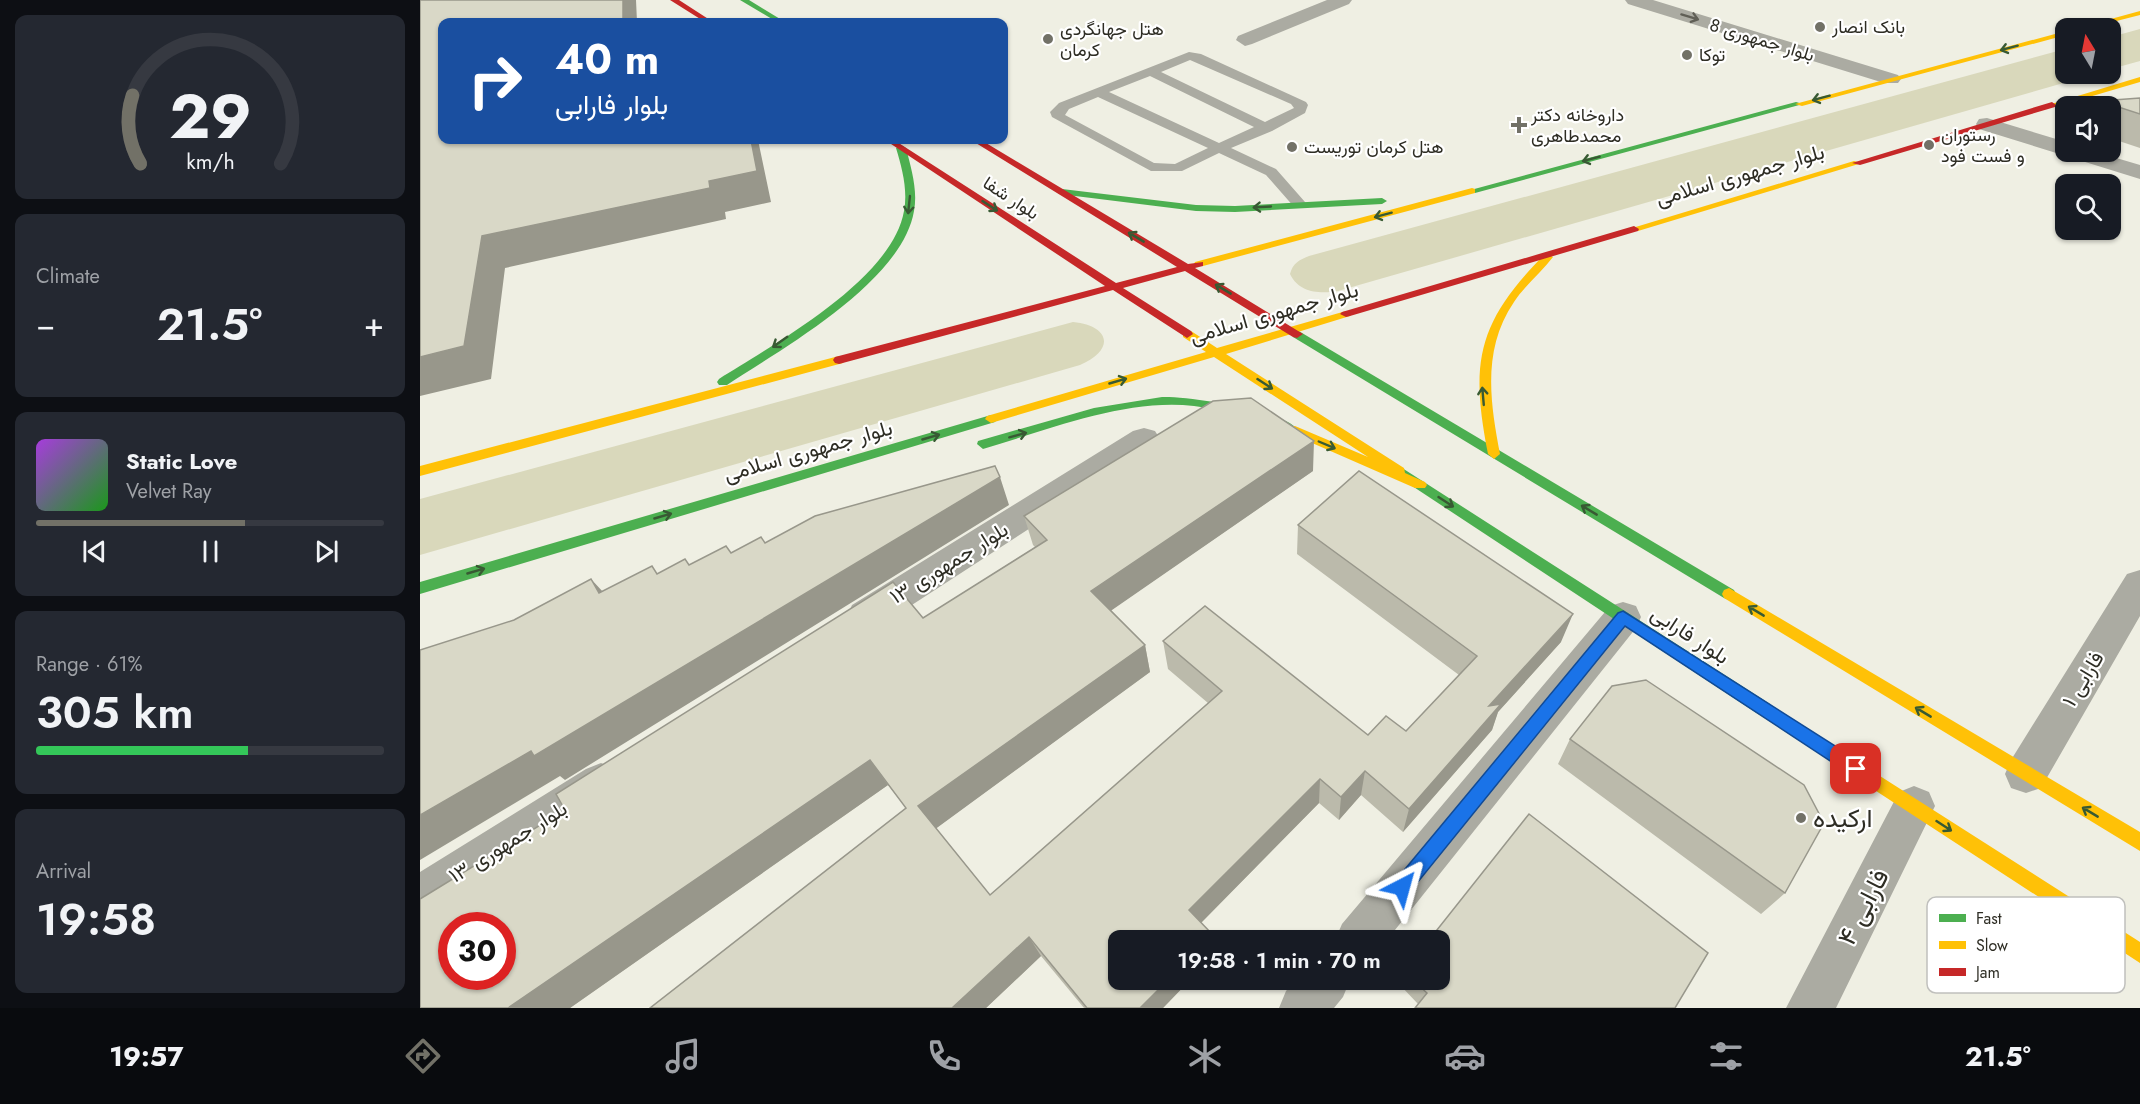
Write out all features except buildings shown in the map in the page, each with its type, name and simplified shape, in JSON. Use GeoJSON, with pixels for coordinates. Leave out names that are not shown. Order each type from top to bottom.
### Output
{"type":"FeatureCollection","features":[{"type":"Feature","properties":{"kind":"main road"},"geometry":{"type":"LineString","coordinates":[[674,0],[703,18]]}},
{"type":"Feature","properties":{"kind":"main road"},"geometry":{"type":"LineString","coordinates":[[744,0],[774,18]]}},
{"type":"Feature","properties":{"kind":"main road"},"geometry":{"type":"LineString","coordinates":[[2121,18],[2140,13]]}},
{"type":"Feature","properties":{"kind":"main road"},"geometry":{"type":"LineString","coordinates":[[420,471],[2055,36]]}},
{"type":"Feature","properties":{"kind":"main road","name":"بلوار جمهوری اسلامی"},"geometry":{"type":"LineString","coordinates":[[420,588],[2140,79]]}},
{"type":"Feature","properties":{"kind":"main road","name":"بلوار شفا"},"geometry":{"type":"LineString","coordinates":[[895,144],[1216,352]]}},
{"type":"Feature","properties":{"kind":"main road","name":"بلوار شفا"},"geometry":{"type":"LineString","coordinates":[[982,144],[1291,330]]}},
{"type":"Feature","properties":{"kind":"main road"},"geometry":{"type":"LineString","coordinates":[[705,395],[848,294],[876,269],[895,244],[907,221],[911,199],[901,148]]}},
{"type":"Feature","properties":{"kind":"main road"},"geometry":{"type":"LineString","coordinates":[[1062,192],[1196,208],[1447,198]]}},
{"type":"Feature","properties":{"kind":"main road"},"geometry":{"type":"LineString","coordinates":[[1494,454],[1485,420],[1482,389],[1484,361],[1490,334],[1500,310],[1515,289],[1553,253]]}},
{"type":"Feature","properties":{"kind":"main road"},"geometry":{"type":"LineString","coordinates":[[1291,330],[2140,842]]}},
{"type":"Feature","properties":{"kind":"main road","name":"بلوار فارابی"},"geometry":{"type":"LineString","coordinates":[[1216,352],[2054,897]]}},
{"type":"Feature","properties":{"kind":"main road"},"geometry":{"type":"LineString","coordinates":[[966,447],[1111,409],[1164,401],[1234,409],[1271,420],[1420,485]]}},
{"type":"Feature","properties":{"kind":"main road"},"geometry":{"type":"LineString","coordinates":[[856,458],[933,451]]}},
{"type":"Feature","properties":{"kind":"main road","name":"بلوار فارابی"},"geometry":{"type":"LineString","coordinates":[[2125,943],[2140,953]]}},
{"type":"Feature","properties":{"kind":"street"},"geometry":{"type":"LineString","coordinates":[[1245,40],[1343,0]]}},
{"type":"Feature","properties":{"kind":"street","name":"بلوار جمهوری 8"},"geometry":{"type":"LineString","coordinates":[[1634,0],[1891,80]]}},
{"type":"Feature","properties":{"kind":"street"},"geometry":{"type":"LineString","coordinates":[[1987,124],[2055,146]]}},
{"type":"Feature","properties":{"kind":"street"},"geometry":{"type":"LineString","coordinates":[[2107,162],[2140,172]]}},
{"type":"Feature","properties":{"kind":"street","name":"بلوار جمهوری ۱۳"},"geometry":{"type":"LineString","coordinates":[[832,637],[1143,440]]}},
{"type":"Feature","properties":{"kind":"street","name":"فارابی ۱"},"geometry":{"type":"LineString","coordinates":[[2026,774],[2140,585]]}},
{"type":"Feature","properties":{"kind":"street"},"geometry":{"type":"LineString","coordinates":[[1366,930],[1623,617]]}},
{"type":"Feature","properties":{"kind":"street","name":"بلوار جمهوری ۱۳"},"geometry":{"type":"LineString","coordinates":[[420,898],[631,764]]}},
{"type":"Feature","properties":{"kind":"street","name":"فارابی ۴"},"geometry":{"type":"LineString","coordinates":[[1810,1008],[1914,806]]}},
{"type":"Feature","properties":{"kind":"street"},"geometry":{"type":"LineString","coordinates":[[1303,1008],[1318,990]]}},
{"type":"Feature","properties":{"kind":"lane"},"geometry":{"type":"LineString","coordinates":[[1197,57],[1301,105],[1300,110],[1267,128],[1177,168],[1163,170],[1151,167],[1059,117],[1057,112],[1064,106],[1098,92],[1180,59],[1197,57]]}},
{"type":"Feature","properties":{"kind":"lane"},"geometry":{"type":"LineString","coordinates":[[1150,71],[1267,128]]}},
{"type":"Feature","properties":{"kind":"lane"},"geometry":{"type":"LineString","coordinates":[[1098,92],[1271,172],[1300,205]]}},
{"type":"Feature","properties":{"kind":"green space"},"geometry":{"type":"Polygon","coordinates":[[[2140,29],[2140,61],[2121,66],[2121,34],[2140,29]]]}},
{"type":"Feature","properties":{"kind":"green space"},"geometry":{"type":"Polygon","coordinates":[[[2055,52],[2055,84],[2060,84],[1338,291],[1311,291],[1304,289],[1294,280],[1290,274],[1293,267],[1297,262],[1309,256],[2055,52]]]}},
{"type":"Feature","properties":{"kind":"green space"},"geometry":{"type":"Polygon","coordinates":[[[1073,322],[1095,328],[1104,339],[1099,353],[1080,365],[420,555],[420,499],[1073,322]]]}},
{"type":"Feature","properties":{"kind":"traffic: fast"},"geometry":{"type":"LineString","coordinates":[[744,0],[774,18]]}},
{"type":"Feature","properties":{"kind":"traffic: fast"},"geometry":{"type":"LineString","coordinates":[[1472,191],[1799,104]]}},
{"type":"Feature","properties":{"kind":"traffic: fast"},"geometry":{"type":"LineString","coordinates":[[723,382],[801,332],[828,312],[876,269],[894,245],[907,220],[909,211],[909,184],[901,148]]}},
{"type":"Feature","properties":{"kind":"traffic: fast"},"geometry":{"type":"LineString","coordinates":[[1062,192],[1196,208],[1235,209],[1382,201]]}},
{"type":"Feature","properties":{"kind":"traffic: fast"},"geometry":{"type":"LineString","coordinates":[[1297,334],[1729,594]]}},
{"type":"Feature","properties":{"kind":"traffic: fast"},"geometry":{"type":"LineString","coordinates":[[983,444],[1094,413],[1162,401],[1193,402],[1228,408],[1291,429]]}},
{"type":"Feature","properties":{"kind":"traffic: fast"},"geometry":{"type":"LineString","coordinates":[[420,588],[991,419]]}},
{"type":"Feature","properties":{"kind":"traffic: fast"},"geometry":{"type":"LineString","coordinates":[[1399,471],[1764,709]]}},
{"type":"Feature","properties":{"kind":"traffic: slow"},"geometry":{"type":"LineString","coordinates":[[2121,18],[2140,13]]}},
{"type":"Feature","properties":{"kind":"traffic: slow"},"geometry":{"type":"LineString","coordinates":[[1799,104],[2055,36]]}},
{"type":"Feature","properties":{"kind":"traffic: slow"},"geometry":{"type":"LineString","coordinates":[[2052,105],[2140,79]]}},
{"type":"Feature","properties":{"kind":"traffic: slow"},"geometry":{"type":"LineString","coordinates":[[1634,229],[1857,163]]}},
{"type":"Feature","properties":{"kind":"traffic: slow"},"geometry":{"type":"LineString","coordinates":[[1199,264],[1472,191]]}},
{"type":"Feature","properties":{"kind":"traffic: slow"},"geometry":{"type":"LineString","coordinates":[[1494,454],[1484,395],[1484,370],[1488,346],[1496,324],[1508,302],[1525,280],[1548,257]]}},
{"type":"Feature","properties":{"kind":"traffic: slow"},"geometry":{"type":"LineString","coordinates":[[991,419],[1346,314]]}},
{"type":"Feature","properties":{"kind":"traffic: slow"},"geometry":{"type":"LineString","coordinates":[[1187,334],[1399,471]]}},
{"type":"Feature","properties":{"kind":"traffic: slow"},"geometry":{"type":"LineString","coordinates":[[420,471],[839,360]]}},
{"type":"Feature","properties":{"kind":"traffic: slow"},"geometry":{"type":"LineString","coordinates":[[1291,429],[1420,485]]}},
{"type":"Feature","properties":{"kind":"traffic: slow"},"geometry":{"type":"LineString","coordinates":[[1729,594],[2140,842]]}},
{"type":"Feature","properties":{"kind":"traffic: slow"},"geometry":{"type":"LineString","coordinates":[[1764,709],[2054,897]]}},
{"type":"Feature","properties":{"kind":"traffic: slow"},"geometry":{"type":"LineString","coordinates":[[2125,943],[2140,953]]}},
{"type":"Feature","properties":{"kind":"traffic: jam"},"geometry":{"type":"LineString","coordinates":[[674,0],[703,18]]}},
{"type":"Feature","properties":{"kind":"traffic: jam"},"geometry":{"type":"LineString","coordinates":[[1857,163],[2052,105]]}},
{"type":"Feature","properties":{"kind":"traffic: jam"},"geometry":{"type":"LineString","coordinates":[[895,144],[1187,334]]}},
{"type":"Feature","properties":{"kind":"traffic: jam"},"geometry":{"type":"LineString","coordinates":[[982,144],[1297,334]]}},
{"type":"Feature","properties":{"kind":"traffic: jam"},"geometry":{"type":"LineString","coordinates":[[1346,314],[1634,229]]}},
{"type":"Feature","properties":{"kind":"traffic: jam"},"geometry":{"type":"LineString","coordinates":[[839,360],[1199,264]]}},
{"type":"Feature","properties":{"kind":"place","name":"بانک انصار"},"geometry":{"type":"Point","coordinates":[1820,27]}},
{"type":"Feature","properties":{"kind":"place","name":"هتل جهانگردی کرمان"},"geometry":{"type":"Point","coordinates":[1048,39]}},
{"type":"Feature","properties":{"kind":"place","name":"توکا"},"geometry":{"type":"Point","coordinates":[1687,55]}},
{"type":"Feature","properties":{"kind":"place","name":"داروخانه دکتر محمدطاهری"},"geometry":{"type":"Point","coordinates":[1519,125]}},
{"type":"Feature","properties":{"kind":"place","name":"رستوران و فست فود"},"geometry":{"type":"Point","coordinates":[1929,145]}},
{"type":"Feature","properties":{"kind":"place","name":"هتل کرمان توریست"},"geometry":{"type":"Point","coordinates":[1292,147]}},
{"type":"Feature","properties":{"kind":"place","name":"ارکیده"},"geometry":{"type":"Point","coordinates":[1801,818]}},
{"type":"Feature","properties":{"kind":"route"},"geometry":{"type":"LineString","coordinates":[[1402,887],[1623,617],[1856,769]]}}]}
